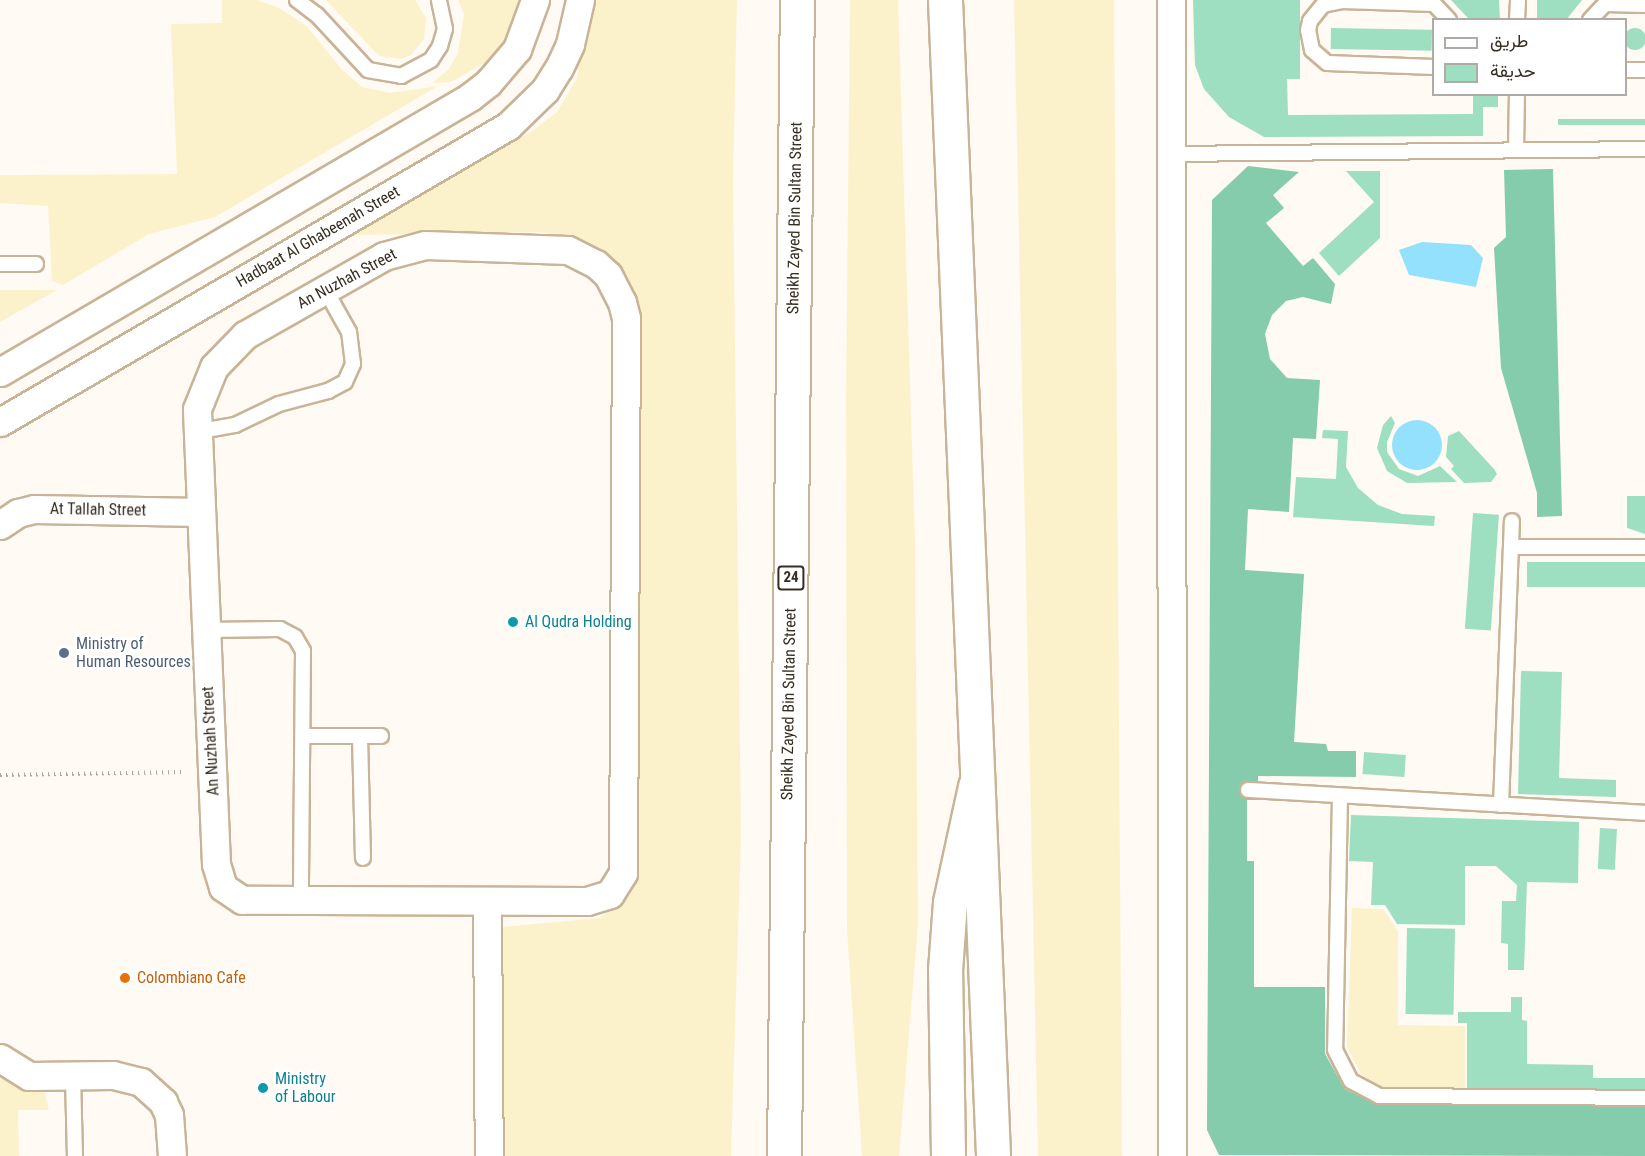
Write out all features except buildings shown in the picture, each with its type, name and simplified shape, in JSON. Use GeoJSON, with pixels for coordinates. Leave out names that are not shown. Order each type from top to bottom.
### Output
{"type":"FeatureCollection","features":[{"type":"Feature","properties":{"kind":"highway","name":"Sheikh Zayed Bin Sultan Street"},"geometry":{"type":"LineString","coordinates":[[784,1156],[797,0]]}},
{"type":"Feature","properties":{"kind":"highway"},"geometry":{"type":"LineString","coordinates":[[945,0],[975,786],[993,1156]]}},
{"type":"Feature","properties":{"kind":"highway"},"geometry":{"type":"LineString","coordinates":[[948,1156],[945,970],[950,902],[975,786]]}},
{"type":"Feature","properties":{"kind":"street"},"geometry":{"type":"LineString","coordinates":[[0,372],[470,97],[488,84],[517,49],[535,0]]}},
{"type":"Feature","properties":{"kind":"street","name":"Hadbaat Al Ghabeenah Street"},"geometry":{"type":"LineString","coordinates":[[0,422],[508,126],[545,90],[559,68],[570,44],[580,0]]}},
{"type":"Feature","properties":{"kind":"street"},"geometry":{"type":"LineString","coordinates":[[1171,0],[1172,1156]]}},
{"type":"Feature","properties":{"kind":"street","name":"An Nuzhah Street"},"geometry":{"type":"LineString","coordinates":[[414,247],[552,248],[575,253],[596,264],[608,275],[622,302],[626,318],[623,873],[610,894],[599,899],[301,902],[242,900],[223,886],[216,864],[195,432],[203,387],[228,349],[245,335],[384,256],[414,247]]}},
{"type":"Feature","properties":{"kind":"street","name":"At Tallah Street"},"geometry":{"type":"LineString","coordinates":[[0,525],[18,513],[34,509],[200,512]]}},
{"type":"Feature","properties":{"kind":"street"},"geometry":{"type":"LineString","coordinates":[[487,901],[489,1156]]}},
{"type":"Feature","properties":{"kind":"street"},"geometry":{"type":"LineString","coordinates":[[0,1058],[29,1076],[128,1077],[153,1091],[169,1116],[172,1156]]}},
{"type":"Feature","properties":{"kind":"lane"},"geometry":{"type":"LineString","coordinates":[[297,0],[317,15],[368,70],[392,76],[417,70],[431,60],[440,46],[445,29],[438,0]]}},
{"type":"Feature","properties":{"kind":"lane"},"geometry":{"type":"LineString","coordinates":[[1517,18],[1518,0]]}},
{"type":"Feature","properties":{"kind":"lane"},"geometry":{"type":"LineString","coordinates":[[1432,67],[1327,63],[1312,50],[1308,30],[1310,21],[1323,5],[1342,1],[1434,4],[1447,18]]}},
{"type":"Feature","properties":{"kind":"lane"},"geometry":{"type":"LineString","coordinates":[[1592,18],[1605,4],[1645,5]]}},
{"type":"Feature","properties":{"kind":"lane"},"geometry":{"type":"LineString","coordinates":[[1627,70],[1645,70]]}},
{"type":"Feature","properties":{"kind":"lane"},"geometry":{"type":"LineString","coordinates":[[1516,150],[1517,96]]}},
{"type":"Feature","properties":{"kind":"lane"},"geometry":{"type":"LineString","coordinates":[[1170,154],[1645,149]]}},
{"type":"Feature","properties":{"kind":"lane"},"geometry":{"type":"LineString","coordinates":[[0,264],[36,264]]}},
{"type":"Feature","properties":{"kind":"lane"},"geometry":{"type":"LineString","coordinates":[[195,432],[235,425],[279,404],[328,391],[345,382],[353,364],[349,332],[325,289]]}},
{"type":"Feature","properties":{"kind":"lane"},"geometry":{"type":"LineString","coordinates":[[1501,804],[1512,521]]}},
{"type":"Feature","properties":{"kind":"lane"},"geometry":{"type":"LineString","coordinates":[[1511,547],[1645,547]]}},
{"type":"Feature","properties":{"kind":"lane"},"geometry":{"type":"LineString","coordinates":[[205,630],[272,628],[295,637],[303,651],[301,902]]}},
{"type":"Feature","properties":{"kind":"lane"},"geometry":{"type":"LineString","coordinates":[[303,736],[381,736]]}},
{"type":"Feature","properties":{"kind":"lane"},"geometry":{"type":"LineString","coordinates":[[360,736],[363,858]]}},
{"type":"Feature","properties":{"kind":"lane"},"geometry":{"type":"LineString","coordinates":[[1248,790],[1645,813]]}},
{"type":"Feature","properties":{"kind":"lane"},"geometry":{"type":"LineString","coordinates":[[1340,796],[1335,1050],[1351,1081],[1379,1096],[1645,1098]]}},
{"type":"Feature","properties":{"kind":"lane"},"geometry":{"type":"LineString","coordinates":[[73,1076],[75,1156]]}},
{"type":"Feature","properties":{"kind":"path"},"geometry":{"type":"LineString","coordinates":[[0,775],[213,772]]}},
{"type":"Feature","properties":{"kind":"green space"},"geometry":{"type":"Polygon","coordinates":[[[1193,0],[1300,0],[1300,79],[1287,79],[1288,115],[1473,114],[1473,96],[1498,96],[1498,107],[1483,107],[1483,136],[1264,137],[1229,117],[1204,89],[1195,65],[1193,0]]]}},
{"type":"Feature","properties":{"kind":"green space"},"geometry":{"type":"Polygon","coordinates":[[[1451,0],[1499,0],[1500,18],[1468,18],[1451,0]]]}},
{"type":"Feature","properties":{"kind":"green space"},"geometry":{"type":"Polygon","coordinates":[[[1537,0],[1582,0],[1568,18],[1537,18],[1537,0]]]}},
{"type":"Feature","properties":{"kind":"green space"},"geometry":{"type":"Polygon","coordinates":[[[1331,28],[1432,30],[1432,51],[1331,49],[1331,28]]]}},
{"type":"Feature","properties":{"kind":"green space"},"geometry":{"type":"Polygon","coordinates":[[[1631,28],[1639,28],[1646,35],[1646,43],[1639,50],[1631,50],[1627,47],[1627,31],[1631,28]]]}},
{"type":"Feature","properties":{"kind":"green space"},"geometry":{"type":"Polygon","coordinates":[[[1558,119],[1645,119],[1645,125],[1558,125],[1558,119]]]}},
{"type":"Feature","properties":{"kind":"green space"},"geometry":{"type":"Polygon","coordinates":[[[1248,166],[1299,172],[1273,195],[1284,208],[1266,223],[1303,266],[1313,258],[1335,284],[1331,304],[1303,297],[1286,301],[1272,315],[1265,334],[1270,359],[1287,378],[1320,380],[1316,439],[1293,438],[1289,512],[1248,509],[1245,570],[1304,574],[1294,742],[1326,744],[1328,751],[1356,751],[1356,777],[1258,776],[1258,800],[1247,800],[1247,861],[1254,861],[1254,987],[1325,987],[1325,1054],[1345,1089],[1374,1103],[1645,1106],[1645,1156],[1219,1155],[1207,1130],[1212,200],[1248,166]]]}},
{"type":"Feature","properties":{"kind":"green space"},"geometry":{"type":"Polygon","coordinates":[[[1553,169],[1562,516],[1537,517],[1537,493],[1501,368],[1494,248],[1506,237],[1504,170],[1553,169]]]}},
{"type":"Feature","properties":{"kind":"green space"},"geometry":{"type":"Polygon","coordinates":[[[1346,171],[1380,171],[1380,238],[1339,276],[1319,253],[1374,202],[1346,171]]]}},
{"type":"Feature","properties":{"kind":"green space"},"geometry":{"type":"Polygon","coordinates":[[[1391,416],[1395,423],[1387,442],[1387,452],[1399,469],[1418,476],[1440,466],[1457,482],[1407,483],[1387,471],[1377,448],[1383,425],[1391,416]]]}},
{"type":"Feature","properties":{"kind":"green space"},"geometry":{"type":"Polygon","coordinates":[[[1323,430],[1348,431],[1346,467],[1358,488],[1378,505],[1402,514],[1435,516],[1434,526],[1293,517],[1296,477],[1336,479],[1338,439],[1322,438],[1323,430]]]}},
{"type":"Feature","properties":{"kind":"green space"},"geometry":{"type":"Polygon","coordinates":[[[1459,431],[1494,469],[1497,474],[1491,482],[1464,483],[1451,469],[1454,466],[1446,457],[1448,436],[1459,431]]]}},
{"type":"Feature","properties":{"kind":"green space"},"geometry":{"type":"Polygon","coordinates":[[[1627,496],[1645,496],[1645,534],[1627,528],[1627,496]]]}},
{"type":"Feature","properties":{"kind":"green space"},"geometry":{"type":"Polygon","coordinates":[[[1473,513],[1499,515],[1491,631],[1465,629],[1473,513]]]}},
{"type":"Feature","properties":{"kind":"green space"},"geometry":{"type":"Polygon","coordinates":[[[1527,562],[1645,562],[1645,587],[1527,587],[1527,562]]]}},
{"type":"Feature","properties":{"kind":"green space"},"geometry":{"type":"Polygon","coordinates":[[[1521,671],[1562,672],[1559,778],[1616,780],[1616,797],[1518,794],[1521,671]]]}},
{"type":"Feature","properties":{"kind":"green space"},"geometry":{"type":"Polygon","coordinates":[[[1364,752],[1406,755],[1404,777],[1362,774],[1364,752]]]}},
{"type":"Feature","properties":{"kind":"green space"},"geometry":{"type":"Polygon","coordinates":[[[1351,815],[1579,822],[1578,883],[1527,882],[1524,970],[1508,970],[1508,944],[1501,943],[1502,901],[1516,901],[1517,885],[1496,866],[1465,866],[1465,925],[1397,924],[1385,905],[1371,905],[1373,862],[1349,861],[1351,815]]]}},
{"type":"Feature","properties":{"kind":"green space"},"geometry":{"type":"Polygon","coordinates":[[[1600,828],[1617,829],[1615,870],[1598,869],[1600,828]]]}},
{"type":"Feature","properties":{"kind":"green space"},"geometry":{"type":"Polygon","coordinates":[[[1407,928],[1455,929],[1453,1015],[1405,1014],[1407,928]]]}},
{"type":"Feature","properties":{"kind":"green space"},"geometry":{"type":"Polygon","coordinates":[[[1511,997],[1522,997],[1522,1020],[1527,1021],[1527,1064],[1593,1065],[1593,1078],[1645,1078],[1645,1094],[1467,1093],[1467,1023],[1458,1023],[1458,1012],[1511,1012],[1511,997]]]}},
{"type":"Feature","properties":{"kind":"sand"},"geometry":{"type":"Polygon","coordinates":[[[222,0],[257,0],[279,8],[307,26],[342,70],[362,87],[390,93],[438,86],[215,217],[149,234],[63,285],[52,281],[48,206],[0,203],[0,175],[177,174],[171,24],[222,23],[222,0]]]}},
{"type":"Feature","properties":{"kind":"sand"},"geometry":{"type":"Polygon","coordinates":[[[326,0],[415,0],[426,18],[424,39],[411,55],[401,59],[379,56],[326,0]]]}},
{"type":"Feature","properties":{"kind":"sand"},"geometry":{"type":"Polygon","coordinates":[[[458,0],[527,0],[516,28],[493,58],[451,82],[432,83],[449,69],[458,53],[464,14],[458,0]]]}},
{"type":"Feature","properties":{"kind":"sand"},"geometry":{"type":"Polygon","coordinates":[[[586,0],[737,0],[733,181],[741,835],[731,1156],[494,1156],[492,928],[599,918],[618,905],[634,875],[640,313],[635,297],[619,267],[606,254],[573,236],[537,232],[352,235],[532,131],[557,112],[577,78],[586,0]]]}},
{"type":"Feature","properties":{"kind":"sand"},"geometry":{"type":"Polygon","coordinates":[[[850,0],[898,0],[915,542],[918,925],[899,1156],[862,1156],[847,929],[846,398],[850,0]]]}},
{"type":"Feature","properties":{"kind":"sand"},"geometry":{"type":"Polygon","coordinates":[[[1014,0],[1114,0],[1122,1156],[1038,1156],[1014,0]]]}},
{"type":"Feature","properties":{"kind":"sand"},"geometry":{"type":"Polygon","coordinates":[[[0,290],[57,290],[0,322],[0,290]]]}},
{"type":"Feature","properties":{"kind":"sand"},"geometry":{"type":"Polygon","coordinates":[[[1352,908],[1383,909],[1398,931],[1398,1025],[1465,1026],[1465,1090],[1384,1089],[1361,1074],[1347,1047],[1352,908]]]}},
{"type":"Feature","properties":{"kind":"sand"},"geometry":{"type":"Polygon","coordinates":[[[0,1079],[38,1083],[44,1090],[49,1110],[18,1110],[19,1156],[0,1156],[0,1079]]]}},
{"type":"Feature","properties":{"kind":"water"},"geometry":{"type":"Polygon","coordinates":[[[1422,242],[1471,245],[1483,258],[1476,287],[1409,275],[1399,250],[1422,242]]]}},
{"type":"Feature","properties":{"kind":"water"},"geometry":{"type":"Polygon","coordinates":[[[1412,420],[1422,420],[1435,427],[1442,440],[1442,450],[1435,463],[1422,470],[1412,470],[1403,466],[1396,459],[1392,450],[1392,440],[1396,431],[1403,424],[1412,420]]]}},
{"type":"Feature","properties":{"kind":"place","name":"Al Qudra Holding"},"geometry":{"type":"Point","coordinates":[513,622]}},
{"type":"Feature","properties":{"kind":"place","name":"Ministry of Human Resources"},"geometry":{"type":"Point","coordinates":[64,653]}},
{"type":"Feature","properties":{"kind":"place","name":"Colombiano Cafe"},"geometry":{"type":"Point","coordinates":[125,978]}},
{"type":"Feature","properties":{"kind":"place","name":"Ministry of Labour"},"geometry":{"type":"Point","coordinates":[263,1088]}}]}
